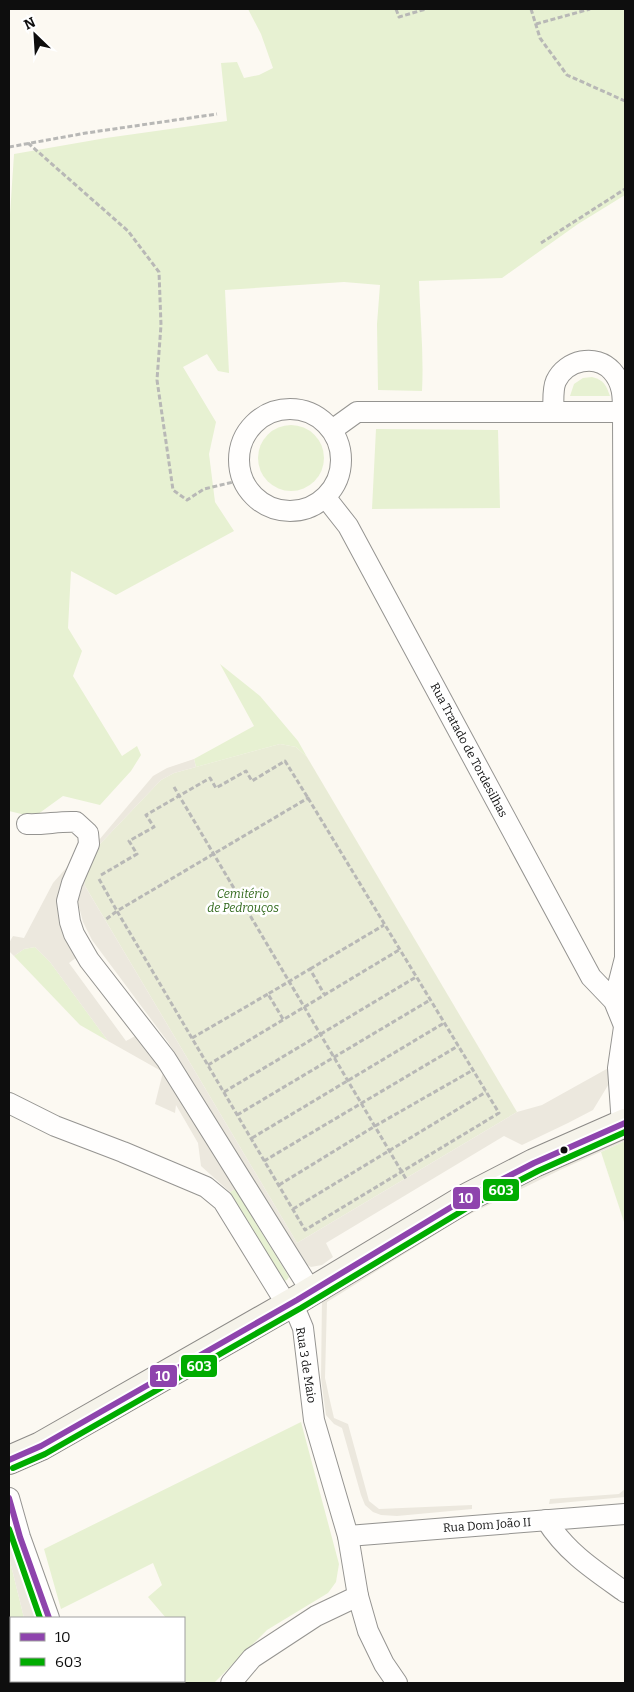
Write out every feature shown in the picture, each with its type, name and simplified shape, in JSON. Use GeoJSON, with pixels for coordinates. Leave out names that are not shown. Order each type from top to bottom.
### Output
{"type":"FeatureCollection","features":[{"type":"Feature","properties":{"kind":"street"},"geometry":{"type":"LineString","coordinates":[[553,412],[557,378],[571,364],[591,360],[599,362],[607,366],[618,380],[622,391],[623,412],[625,958],[614,1001]]}},
{"type":"Feature","properties":{"kind":"street"},"geometry":{"type":"LineString","coordinates":[[289,409],[305,411],[320,418],[332,430],[339,443],[342,458],[340,473],[335,486],[326,498],[312,507],[296,512],[279,511],[264,505],[251,494],[242,480],[239,464],[240,447],[247,432],[258,420],[272,412],[289,409]]}},
{"type":"Feature","properties":{"kind":"street"},"geometry":{"type":"LineString","coordinates":[[332,430],[357,412],[623,412]]}},
{"type":"Feature","properties":{"kind":"street","name":"Rua Tratado de Tordesilhas"},"geometry":{"type":"LineString","coordinates":[[326,498],[348,526],[591,977],[614,1001],[625,1027],[618,1068],[624,1124]]}},
{"type":"Feature","properties":{"kind":"street"},"geometry":{"type":"LineString","coordinates":[[27,824],[44,825],[60,821],[76,822],[88,833],[89,844],[67,901],[74,934],[89,960],[166,1059],[311,1291]]}},
{"type":"Feature","properties":{"kind":"street","name":"Rua 3 de Maio"},"geometry":{"type":"LineString","coordinates":[[9,1103],[55,1126],[123,1152],[206,1188],[222,1201],[287,1305],[298,1316],[303,1328],[314,1420],[348,1536],[358,1596],[368,1631],[384,1664],[397,1683]]}},
{"type":"Feature","properties":{"kind":"street"},"geometry":{"type":"LineString","coordinates":[[9,1460],[41,1446],[287,1305],[468,1197],[534,1163],[624,1124]]}},
{"type":"Feature","properties":{"kind":"street"},"geometry":{"type":"LineString","coordinates":[[9,1498],[20,1538],[49,1617]]}},
{"type":"Feature","properties":{"kind":"street","name":"Rua Dom João II"},"geometry":{"type":"LineString","coordinates":[[348,1536],[625,1514]]}},
{"type":"Feature","properties":{"kind":"street"},"geometry":{"type":"LineString","coordinates":[[546,1520],[556,1537],[571,1552],[625,1592]]}},
{"type":"Feature","properties":{"kind":"street"},"geometry":{"type":"LineString","coordinates":[[231,1683],[252,1658],[316,1616],[358,1596]]}},
{"type":"Feature","properties":{"kind":"path"},"geometry":{"type":"LineString","coordinates":[[396,9],[399,17],[426,9]]}},
{"type":"Feature","properties":{"kind":"path"},"geometry":{"type":"LineString","coordinates":[[531,9],[540,38],[566,75],[625,101]]}},
{"type":"Feature","properties":{"kind":"path"},"geometry":{"type":"LineString","coordinates":[[536,24],[590,9]]}},
{"type":"Feature","properties":{"kind":"path"},"geometry":{"type":"LineString","coordinates":[[9,147],[217,114]]}},
{"type":"Feature","properties":{"kind":"path"},"geometry":{"type":"LineString","coordinates":[[28,143],[128,231],[160,272],[161,325],[157,380],[172,490],[187,500],[204,488],[242,480]]}},
{"type":"Feature","properties":{"kind":"path"},"geometry":{"type":"LineString","coordinates":[[541,243],[625,189]]}},
{"type":"Feature","properties":{"kind":"path"},"geometry":{"type":"LineString","coordinates":[[285,761],[499,1113],[305,1230],[98,876],[137,854],[129,841],[154,827],[146,815],[179,796],[210,778],[216,788],[246,771],[252,781],[285,761]]}},
{"type":"Feature","properties":{"kind":"path"},"geometry":{"type":"LineString","coordinates":[[174,788],[406,1179]]}},
{"type":"Feature","properties":{"kind":"path"},"geometry":{"type":"LineString","coordinates":[[105,920],[117,911],[308,798]]}},
{"type":"Feature","properties":{"kind":"path"},"geometry":{"type":"LineString","coordinates":[[192,1038],[384,925]]}},
{"type":"Feature","properties":{"kind":"path"},"geometry":{"type":"LineString","coordinates":[[208,1065],[399,950]]}},
{"type":"Feature","properties":{"kind":"path"},"geometry":{"type":"LineString","coordinates":[[310,969],[324,994]]}},
{"type":"Feature","properties":{"kind":"path"},"geometry":{"type":"LineString","coordinates":[[224,1092],[416,977]]}},
{"type":"Feature","properties":{"kind":"path"},"geometry":{"type":"LineString","coordinates":[[268,994],[283,1019]]}},
{"type":"Feature","properties":{"kind":"path"},"geometry":{"type":"LineString","coordinates":[[237,1115],[430,1000]]}},
{"type":"Feature","properties":{"kind":"path"},"geometry":{"type":"LineString","coordinates":[[252,1138],[444,1023]]}},
{"type":"Feature","properties":{"kind":"path"},"geometry":{"type":"LineString","coordinates":[[264,1161],[458,1046]]}},
{"type":"Feature","properties":{"kind":"path"},"geometry":{"type":"LineString","coordinates":[[279,1185],[375,1126],[472,1070]]}},
{"type":"Feature","properties":{"kind":"path"},"geometry":{"type":"LineString","coordinates":[[293,1209],[486,1092]]}},
{"type":"Feature","properties":{"kind":"green space"},"geometry":{"type":"Polygon","coordinates":[[[248,9],[625,9],[625,195],[578,224],[502,278],[419,281],[422,391],[378,390],[377,324],[380,285],[344,282],[225,290],[229,373],[218,371],[207,354],[183,367],[216,422],[209,454],[215,502],[234,531],[116,595],[71,571],[68,628],[82,651],[73,676],[122,756],[137,746],[141,755],[131,771],[100,805],[63,796],[34,817],[9,811],[9,230],[14,154],[106,138],[227,121],[221,63],[237,62],[244,78],[259,75],[273,68],[261,34],[248,9]]]}},
{"type":"Feature","properties":{"kind":"green space"},"geometry":{"type":"Polygon","coordinates":[[[592,377],[604,384],[610,396],[570,396],[574,384],[583,378],[592,377]]]}},
{"type":"Feature","properties":{"kind":"green space"},"geometry":{"type":"Polygon","coordinates":[[[291,425],[304,428],[314,435],[321,445],[324,458],[321,471],[314,481],[304,488],[291,491],[278,488],[268,481],[261,471],[258,458],[261,445],[268,435],[278,428],[291,425]]]}},
{"type":"Feature","properties":{"kind":"green space"},"geometry":{"type":"Polygon","coordinates":[[[376,429],[498,430],[500,508],[372,509],[376,429]]]}},
{"type":"Feature","properties":{"kind":"green space"},"geometry":{"type":"Polygon","coordinates":[[[220,664],[260,696],[298,741],[307,757],[296,747],[280,744],[196,767],[194,759],[254,726],[220,664]]]}},
{"type":"Feature","properties":{"kind":"green space","name":"Cemitério de Pedrouços"},"geometry":{"type":"Polygon","coordinates":[[[280,744],[296,747],[307,757],[517,1112],[297,1243],[85,886],[84,875],[98,846],[161,780],[174,773],[280,744]]]}},
{"type":"Feature","properties":{"kind":"green space"},"geometry":{"type":"Polygon","coordinates":[[[35,947],[50,962],[108,1041],[80,1025],[14,956],[24,949],[35,947]]]}},
{"type":"Feature","properties":{"kind":"green space"},"geometry":{"type":"Polygon","coordinates":[[[625,1141],[625,1225],[601,1152],[625,1141]]]}},
{"type":"Feature","properties":{"kind":"green space"},"geometry":{"type":"Polygon","coordinates":[[[235,1189],[289,1277],[287,1280],[284,1281],[230,1192],[235,1189]]]}},
{"type":"Feature","properties":{"kind":"green space"},"geometry":{"type":"Polygon","coordinates":[[[301,1422],[339,1564],[336,1582],[328,1593],[267,1630],[214,1683],[163,1683],[185,1682],[185,1617],[165,1617],[148,1597],[162,1585],[153,1563],[61,1609],[44,1549],[301,1422]]]}},
{"type":"Feature","properties":{"kind":"green space"},"geometry":{"type":"Polygon","coordinates":[[[9,1557],[24,1617],[10,1617],[9,1660],[9,1557]]]}},
{"type":"Feature","properties":{"kind":"shaded area"},"geometry":{"type":"Polygon","coordinates":[[[194,759],[196,767],[174,773],[161,780],[98,846],[84,875],[85,886],[297,1243],[517,1112],[542,1105],[612,1066],[610,1082],[593,1110],[522,1145],[504,1136],[326,1243],[333,1257],[322,1265],[311,1267],[299,1260],[168,1042],[92,940],[83,922],[77,899],[85,865],[99,840],[153,776],[167,768],[194,759]]]}},
{"type":"Feature","properties":{"kind":"shaded area"},"geometry":{"type":"Polygon","coordinates":[[[75,858],[61,917],[66,941],[77,957],[69,963],[126,1041],[137,1035],[163,1072],[108,1041],[50,962],[35,947],[24,949],[14,956],[9,951],[9,943],[13,936],[24,938],[53,883],[75,858]]]}},
{"type":"Feature","properties":{"kind":"shaded area"},"geometry":{"type":"Polygon","coordinates":[[[163,1072],[235,1189],[230,1192],[201,1166],[198,1143],[176,1105],[175,1113],[155,1104],[163,1072]]]}},
{"type":"Feature","properties":{"kind":"shaded area"},"geometry":{"type":"Polygon","coordinates":[[[625,1135],[625,1141],[560,1170],[462,1218],[327,1302],[325,1378],[334,1418],[348,1424],[369,1501],[379,1509],[472,1505],[472,1509],[397,1516],[381,1515],[373,1512],[365,1505],[361,1495],[342,1428],[334,1424],[326,1415],[321,1378],[322,1298],[469,1209],[554,1167],[625,1135]]]}},
{"type":"Feature","properties":{"kind":"shaded area"},"geometry":{"type":"Polygon","coordinates":[[[625,1489],[625,1497],[549,1504],[550,1499],[619,1494],[625,1489]]]}},
{"type":"Feature","properties":{"kind":"shaded area"},"geometry":{"type":"Polygon","coordinates":[[[9,1527],[40,1617],[24,1617],[9,1557],[9,1527]]]}},
{"type":"Feature","properties":{"kind":"transit line","name":"10"},"geometry":{"type":"LineString","coordinates":[[9,1460],[41,1446],[297,1300],[468,1197],[534,1163],[625,1123]]}},
{"type":"Feature","properties":{"kind":"transit line","name":"603"},"geometry":{"type":"LineString","coordinates":[[13,1468],[45,1454],[301,1308],[472,1205],[538,1171],[625,1132]]}},
{"type":"Feature","properties":{"kind":"transit line","name":"10"},"geometry":{"type":"LineString","coordinates":[[9,1498],[20,1537],[49,1617]]}},
{"type":"Feature","properties":{"kind":"transit line","name":"603"},"geometry":{"type":"LineString","coordinates":[[9,1529],[40,1617]]}}]}
